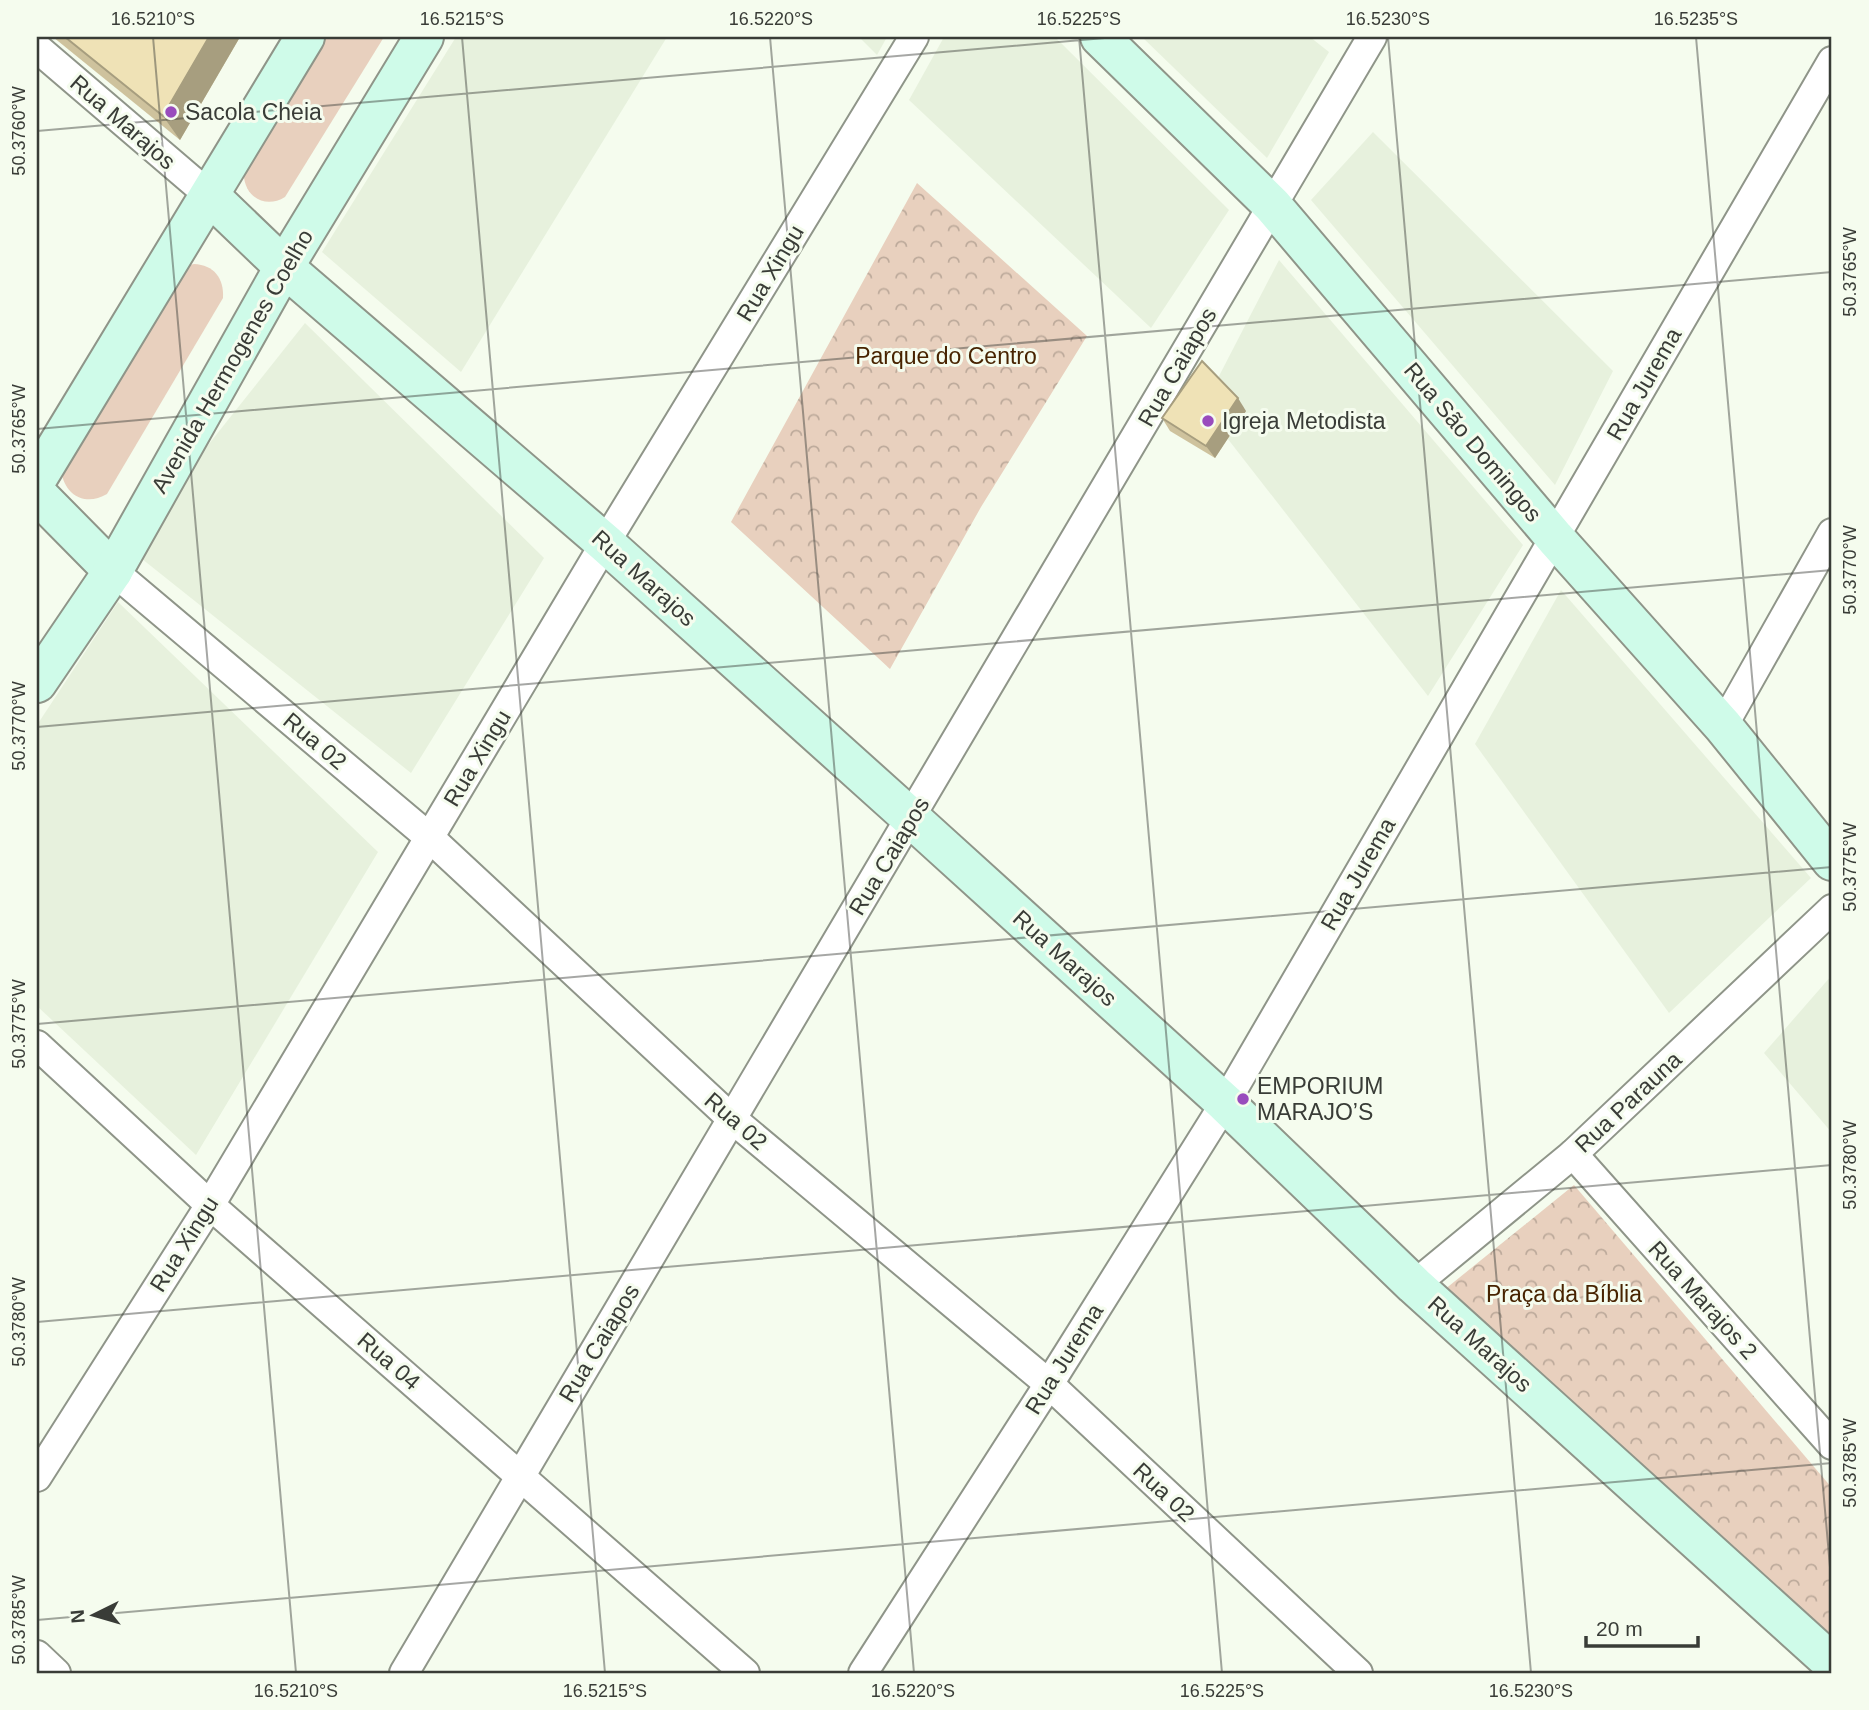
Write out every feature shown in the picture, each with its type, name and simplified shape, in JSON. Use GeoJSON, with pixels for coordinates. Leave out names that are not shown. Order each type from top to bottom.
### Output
{"type":"FeatureCollection","features":[{"type":"Feature","properties":{"kind":"street"},"geometry":{"type":"LineString","coordinates":[[37,479],[305,37]]}},
{"type":"Feature","properties":{"kind":"street","name":"Avenida Hermogenes Coelho"},"geometry":{"type":"LineString","coordinates":[[37,683],[113,571],[284,267],[424,37]]}},
{"type":"Feature","properties":{"kind":"street","name":"Rua Xingu"},"geometry":{"type":"LineString","coordinates":[[37,1477],[210,1205],[914,37]]}},
{"type":"Feature","properties":{"kind":"street","name":"Rua São Domingos"},"geometry":{"type":"LineString","coordinates":[[1100,37],[1272,205],[1555,538],[1723,726],[1832,861]]}},
{"type":"Feature","properties":{"kind":"street","name":"Rua Caiapos"},"geometry":{"type":"LineString","coordinates":[[404,1673],[731,1118],[912,819],[1372,37]]}},
{"type":"Feature","properties":{"kind":"street","name":"Rua Marajos"},"geometry":{"type":"LineString","coordinates":[[37,48],[210,196],[284,267],[606,544],[912,819],[1225,1103],[1413,1285],[1832,1663]]}},
{"type":"Feature","properties":{"kind":"street","name":"Rua Jurema"},"geometry":{"type":"LineString","coordinates":[[863,1673],[1225,1103],[1832,61]]}},
{"type":"Feature","properties":{"kind":"street"},"geometry":{"type":"LineString","coordinates":[[37,494],[113,571]]}},
{"type":"Feature","properties":{"kind":"street"},"geometry":{"type":"LineString","coordinates":[[1723,726],[1832,533]]}},
{"type":"Feature","properties":{"kind":"street","name":"Rua 02"},"geometry":{"type":"LineString","coordinates":[[113,571],[430,838],[731,1118],[1049,1384],[1358,1673]]}},
{"type":"Feature","properties":{"kind":"street","name":"Rua Parauna"},"geometry":{"type":"LineString","coordinates":[[1413,1285],[1573,1154],[1832,909]]}},
{"type":"Feature","properties":{"kind":"street","name":"Rua 04"},"geometry":{"type":"LineString","coordinates":[[37,1045],[210,1205],[745,1673]]}},
{"type":"Feature","properties":{"kind":"street","name":"Rua Marajos 2"},"geometry":{"type":"LineString","coordinates":[[1573,1154],[1832,1445]]}},
{"type":"Feature","properties":{"kind":"street"},"geometry":{"type":"LineString","coordinates":[[37,1655],[56,1673]]}},
{"type":"Feature","properties":{"kind":"shaded area"},"geometry":{"type":"Polygon","coordinates":[[[456,37],[667,37],[461,372],[322,252],[456,37]]]}},
{"type":"Feature","properties":{"kind":"shaded area"},"geometry":{"type":"Polygon","coordinates":[[[859,37],[887,37],[877,55],[859,37]]]}},
{"type":"Feature","properties":{"kind":"shaded area"},"geometry":{"type":"Polygon","coordinates":[[[944,37],[1055,37],[1229,210],[1151,328],[909,100],[944,37]]]}},
{"type":"Feature","properties":{"kind":"shaded area"},"geometry":{"type":"Polygon","coordinates":[[[1142,37],[1310,37],[1329,52],[1267,158],[1142,37]]]}},
{"type":"Feature","properties":{"kind":"shaded area"},"geometry":{"type":"Polygon","coordinates":[[[1373,132],[1613,371],[1555,485],[1311,200],[1373,132]]]}},
{"type":"Feature","properties":{"kind":"shaded area"},"geometry":{"type":"Polygon","coordinates":[[[1279,260],[1523,545],[1428,696],[1203,407],[1279,260]]]}},
{"type":"Feature","properties":{"kind":"shaded area"},"geometry":{"type":"Polygon","coordinates":[[[305,323],[544,558],[411,773],[127,547],[305,323]]]}},
{"type":"Feature","properties":{"kind":"shaded area"},"geometry":{"type":"Polygon","coordinates":[[[1561,590],[1811,878],[1669,1013],[1475,744],[1561,590]]]}},
{"type":"Feature","properties":{"kind":"shaded area"},"geometry":{"type":"Polygon","coordinates":[[[118,602],[378,852],[196,1155],[37,1006],[37,725],[118,602]]]}},
{"type":"Feature","properties":{"kind":"shaded area"},"geometry":{"type":"Polygon","coordinates":[[[1832,975],[1832,1133],[1764,1053],[1832,975]]]}},
{"type":"Feature","properties":{"kind":"green space"},"geometry":{"type":"Polygon","coordinates":[[[325,37],[384,37],[285,197],[277,201],[262,201],[247,187],[244,171],[325,37]]]}},
{"type":"Feature","properties":{"kind":"green space","name":"Parque do Centro"},"geometry":{"type":"Polygon","coordinates":[[[917,183],[1087,336],[981,507],[890,669],[731,522],[917,183]]]}},
{"type":"Feature","properties":{"kind":"green space"},"geometry":{"type":"Polygon","coordinates":[[[194,264],[207,267],[216,274],[222,284],[223,298],[107,494],[100,498],[85,499],[73,494],[62,475],[186,266],[194,264]]]}},
{"type":"Feature","properties":{"kind":"green space","name":"Praça da Bíblia"},"geometry":{"type":"Polygon","coordinates":[[[1574,1185],[1832,1488],[1832,1638],[1444,1290],[1574,1185]]]}},
{"type":"Feature","properties":{"kind":"building"},"geometry":{"type":"Polygon","coordinates":[[[65,37],[209,37],[163,116],[65,37]]]}},
{"type":"Feature","properties":{"kind":"building","name":"Igreja Metodista"},"geometry":{"type":"Polygon","coordinates":[[[1202,361],[1238,398],[1206,446],[1162,418],[1202,361]]]}},
{"type":"Feature","properties":{"kind":"place","name":"Sacola Cheia"},"geometry":{"type":"Point","coordinates":[171,112]}},
{"type":"Feature","properties":{"kind":"place","name":"Igreja Metodista"},"geometry":{"type":"Point","coordinates":[1208,421]}},
{"type":"Feature","properties":{"kind":"place","name":"EMPORIUM MARAJO’S"},"geometry":{"type":"Point","coordinates":[1243,1099]}}]}
